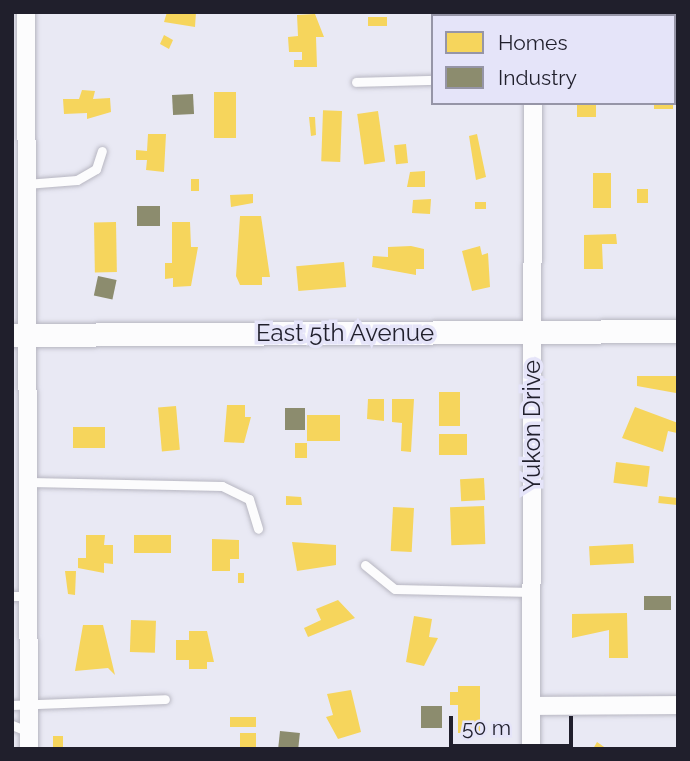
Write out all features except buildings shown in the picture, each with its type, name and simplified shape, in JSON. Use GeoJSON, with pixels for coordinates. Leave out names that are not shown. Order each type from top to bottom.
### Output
{"type":"FeatureCollection","features":[{"type":"Feature","properties":{"kind":"street"},"geometry":{"type":"LineString","coordinates":[[24,735],[21,703],[21,596],[30,482],[19,335],[26,184],[19,99],[26,12]]}},
{"type":"Feature","properties":{"kind":"street","name":"Yukon Drive"},"geometry":{"type":"LineString","coordinates":[[531,749],[533,105]]}},
{"type":"Feature","properties":{"kind":"street","name":"East 5th Avenue"},"geometry":{"type":"LineString","coordinates":[[19,335],[678,331]]}},
{"type":"Feature","properties":{"kind":"street"},"geometry":{"type":"LineString","coordinates":[[533,706],[678,705]]}},
{"type":"Feature","properties":{"kind":"lane"},"geometry":{"type":"LineString","coordinates":[[356,82],[431,80]]}},
{"type":"Feature","properties":{"kind":"lane"},"geometry":{"type":"LineString","coordinates":[[26,184],[77,180],[96,169],[102,152]]}},
{"type":"Feature","properties":{"kind":"lane"},"geometry":{"type":"LineString","coordinates":[[30,482],[222,486],[249,499],[258,529]]}},
{"type":"Feature","properties":{"kind":"lane"},"geometry":{"type":"LineString","coordinates":[[365,565],[395,589],[532,592]]}},
{"type":"Feature","properties":{"kind":"lane"},"geometry":{"type":"LineString","coordinates":[[21,703],[165,699]]}}]}
